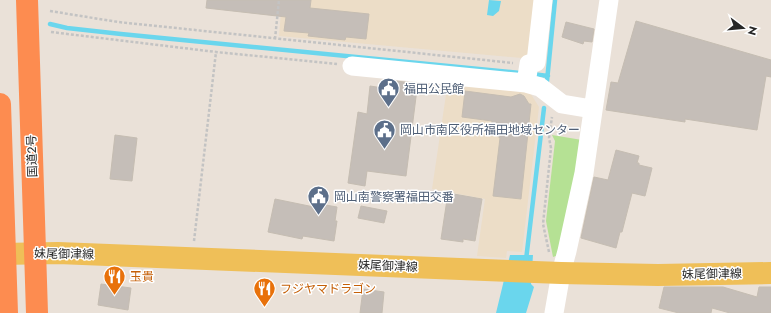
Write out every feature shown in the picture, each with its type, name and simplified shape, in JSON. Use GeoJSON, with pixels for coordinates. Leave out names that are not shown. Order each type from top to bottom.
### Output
{"type":"FeatureCollection","features":[{"type":"Feature","properties":{"kind":"highway","name":"国道2号"},"geometry":{"type":"LineString","coordinates":[[27,0],[37,313]]}},
{"type":"Feature","properties":{"kind":"highway"},"geometry":{"type":"LineString","coordinates":[[0,104],[2,254],[7,313]]}},
{"type":"Feature","properties":{"kind":"main road","name":"妹尾御津線"},"geometry":{"type":"LineString","coordinates":[[2,254],[58,253],[560,273],[658,275],[771,273]]}},
{"type":"Feature","properties":{"kind":"street"},"geometry":{"type":"LineString","coordinates":[[527,73],[536,62],[543,0]]}},
{"type":"Feature","properties":{"kind":"street"},"geometry":{"type":"LineString","coordinates":[[554,313],[560,273],[567,250],[584,173],[592,109],[609,0]]}},
{"type":"Feature","properties":{"kind":"street"},"geometry":{"type":"LineString","coordinates":[[352,66],[527,73],[540,87],[562,104],[592,109]]}},
{"type":"Feature","properties":{"kind":"path"},"geometry":{"type":"LineString","coordinates":[[276,39],[279,0]]}},
{"type":"Feature","properties":{"kind":"path"},"geometry":{"type":"LineString","coordinates":[[50,11],[118,22],[276,39],[527,73]]}},
{"type":"Feature","properties":{"kind":"path"},"geometry":{"type":"LineString","coordinates":[[51,32],[216,52],[352,66]]}},
{"type":"Feature","properties":{"kind":"path"},"geometry":{"type":"LineString","coordinates":[[192,259],[216,52]]}},
{"type":"Feature","properties":{"kind":"path"},"geometry":{"type":"LineString","coordinates":[[549,254],[543,224],[551,148],[549,138],[554,98]]}},
{"type":"Feature","properties":{"kind":"shaded area"},"geometry":{"type":"Polygon","coordinates":[[[282,0],[539,0],[533,59],[279,36],[282,0]]]}},
{"type":"Feature","properties":{"kind":"shaded area"},"geometry":{"type":"Polygon","coordinates":[[[448,81],[529,91],[539,107],[522,252],[507,251],[506,258],[477,256],[485,199],[432,189],[448,81]]]}},
{"type":"Feature","properties":{"kind":"green space"},"geometry":{"type":"Polygon","coordinates":[[[552,135],[582,140],[559,255],[553,257],[546,221],[555,141],[552,135]]]}},
{"type":"Feature","properties":{"kind":"water"},"geometry":{"type":"Polygon","coordinates":[[[489,0],[501,1],[499,11],[493,16],[487,15],[489,0]]]}},
{"type":"Feature","properties":{"kind":"water"},"geometry":{"type":"Polygon","coordinates":[[[510,255],[533,255],[531,284],[534,287],[526,313],[496,313],[510,255]]]}},
{"type":"Feature","properties":{"kind":"building"},"geometry":{"type":"Polygon","coordinates":[[[207,0],[311,0],[310,8],[369,14],[366,39],[346,37],[345,40],[308,36],[309,33],[284,31],[286,17],[206,8],[207,0]]]}},
{"type":"Feature","properties":{"kind":"building"},"geometry":{"type":"Polygon","coordinates":[[[636,21],[771,60],[771,77],[766,76],[757,130],[685,119],[685,122],[606,110],[611,82],[618,83],[636,21]]]}},
{"type":"Feature","properties":{"kind":"building"},"geometry":{"type":"Polygon","coordinates":[[[566,22],[594,29],[592,42],[584,41],[583,44],[562,37],[566,22]]]}},
{"type":"Feature","properties":{"kind":"building","name":"福田公民館"},"geometry":{"type":"Polygon","coordinates":[[[395,81],[414,83],[413,88],[417,89],[406,176],[367,171],[365,186],[348,183],[358,112],[367,114],[370,86],[390,89],[391,85],[394,86],[395,81]]]}},
{"type":"Feature","properties":{"kind":"building"},"geometry":{"type":"Polygon","coordinates":[[[465,91],[511,97],[520,94],[524,96],[529,104],[531,104],[521,199],[493,196],[500,138],[491,131],[492,121],[462,117],[465,91]]]}},
{"type":"Feature","properties":{"kind":"building"},"geometry":{"type":"Polygon","coordinates":[[[115,135],[137,138],[132,181],[110,179],[115,135]]]}},
{"type":"Feature","properties":{"kind":"building"},"geometry":{"type":"Polygon","coordinates":[[[616,150],[639,156],[637,163],[639,163],[639,165],[652,168],[645,196],[632,193],[622,232],[620,232],[616,248],[581,238],[594,177],[608,180],[616,150]]]}},
{"type":"Feature","properties":{"kind":"building"},"geometry":{"type":"Polygon","coordinates":[[[448,193],[482,199],[475,241],[463,239],[463,242],[441,239],[448,193]]]}},
{"type":"Feature","properties":{"kind":"building"},"geometry":{"type":"Polygon","coordinates":[[[275,199],[314,207],[314,203],[337,207],[335,221],[337,221],[334,241],[303,236],[302,239],[268,232],[275,199]]]}},
{"type":"Feature","properties":{"kind":"building"},"geometry":{"type":"Polygon","coordinates":[[[361,206],[387,211],[384,223],[358,218],[361,206]]]}},
{"type":"Feature","properties":{"kind":"building"},"geometry":{"type":"Polygon","coordinates":[[[101,284],[131,288],[128,310],[98,305],[101,284]]]}},
{"type":"Feature","properties":{"kind":"building"},"geometry":{"type":"Polygon","coordinates":[[[664,287],[723,287],[757,297],[759,287],[771,287],[771,313],[730,313],[712,308],[711,313],[679,313],[659,308],[664,287]]]}},
{"type":"Feature","properties":{"kind":"building"},"geometry":{"type":"Polygon","coordinates":[[[363,289],[384,292],[382,313],[360,313],[363,289]]]}},
{"type":"Feature","properties":{"kind":"waterway"},"geometry":{"type":"LineString","coordinates":[[547,81],[555,0]]}},
{"type":"Feature","properties":{"kind":"waterway"},"geometry":{"type":"LineString","coordinates":[[50,24],[67,28],[121,34],[520,73]]}},
{"type":"Feature","properties":{"kind":"waterway"},"geometry":{"type":"LineString","coordinates":[[532,74],[548,76]]}},
{"type":"Feature","properties":{"kind":"waterway"},"geometry":{"type":"LineString","coordinates":[[526,260],[544,108]]}},
{"type":"Feature","properties":{"kind":"place","name":"福田公民館"},"geometry":{"type":"Point","coordinates":[388,108]}},
{"type":"Feature","properties":{"kind":"place","name":"岡山市南区役所福田地域センター"},"geometry":{"type":"Point","coordinates":[385,150]}},
{"type":"Feature","properties":{"kind":"place","name":"岡山南警察署福田交番"},"geometry":{"type":"Point","coordinates":[319,216]}},
{"type":"Feature","properties":{"kind":"place","name":"玉貴"},"geometry":{"type":"Point","coordinates":[114,296]}},
{"type":"Feature","properties":{"kind":"place","name":"フジヤマドラゴン"},"geometry":{"type":"Point","coordinates":[265,308]}}]}
